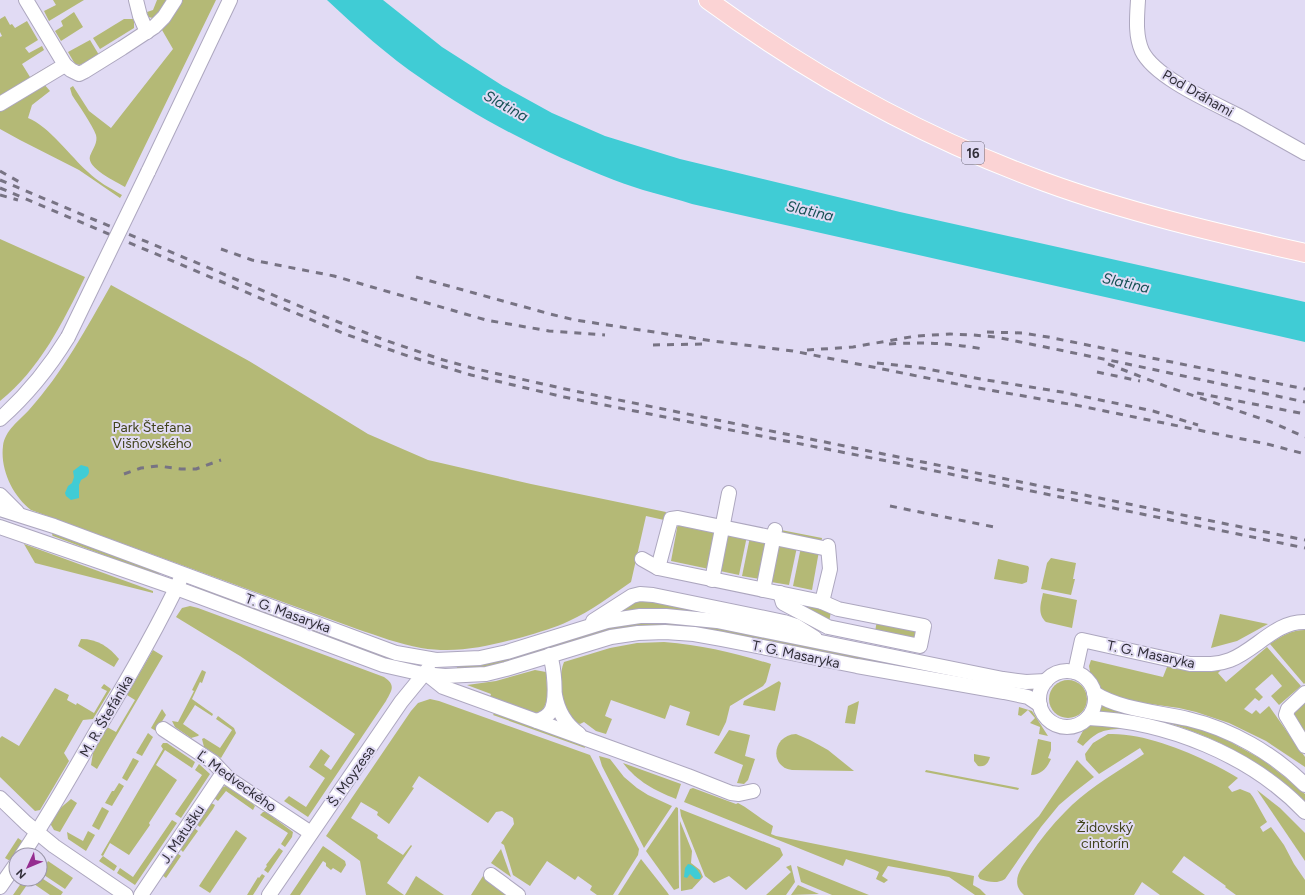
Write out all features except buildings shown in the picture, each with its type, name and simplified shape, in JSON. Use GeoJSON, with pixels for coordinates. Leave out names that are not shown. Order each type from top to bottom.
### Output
{"type":"FeatureCollection","features":[{"type":"Feature","properties":{"kind":"main road","name":"16"},"geometry":{"type":"LineString","coordinates":[[708,0],[818,74],[894,116],[973,153],[1046,182],[1137,212],[1305,253]]}},
{"type":"Feature","properties":{"kind":"street"},"geometry":{"type":"LineString","coordinates":[[26,0],[65,65],[78,74],[147,32],[164,18],[175,0]]}},
{"type":"Feature","properties":{"kind":"street"},"geometry":{"type":"LineString","coordinates":[[136,0],[140,16],[147,32]]}},
{"type":"Feature","properties":{"kind":"street"},"geometry":{"type":"LineString","coordinates":[[0,419],[25,395],[42,375],[68,337],[230,0]]}},
{"type":"Feature","properties":{"kind":"street","name":"Pod Dráhami"},"geometry":{"type":"LineString","coordinates":[[1138,0],[1138,36],[1142,51],[1155,68],[1182,86],[1305,153]]}},
{"type":"Feature","properties":{"kind":"street"},"geometry":{"type":"LineString","coordinates":[[0,104],[65,65]]}},
{"type":"Feature","properties":{"kind":"street"},"geometry":{"type":"LineString","coordinates":[[712,580],[729,493]]}},
{"type":"Feature","properties":{"kind":"street"},"geometry":{"type":"LineString","coordinates":[[0,495],[8,505],[20,514]]}},
{"type":"Feature","properties":{"kind":"street","name":"T. G. Masaryka"},"geometry":{"type":"LineString","coordinates":[[0,508],[20,514],[396,653],[436,660],[467,660],[492,656],[607,621],[640,616],[666,616],[717,621],[1003,679],[1026,682],[1046,681],[1053,675],[1061,672],[1075,672],[1082,640],[1190,664],[1206,665],[1230,660],[1252,648],[1278,630],[1293,623],[1305,622]]}},
{"type":"Feature","properties":{"kind":"street"},"geometry":{"type":"LineString","coordinates":[[658,568],[671,519],[678,518],[723,527],[775,533],[828,547],[830,569],[822,602]]}},
{"type":"Feature","properties":{"kind":"street","name":"T. G. Masaryka"},"geometry":{"type":"LineString","coordinates":[[0,527],[176,588],[383,665],[425,675],[446,676],[486,674],[611,637],[645,632],[666,632],[694,634],[857,666],[1004,692],[1028,697],[1040,704]]}},
{"type":"Feature","properties":{"kind":"street"},"geometry":{"type":"LineString","coordinates":[[763,590],[775,533]]}},
{"type":"Feature","properties":{"kind":"street"},"geometry":{"type":"LineString","coordinates":[[642,559],[658,568],[822,602],[838,609],[868,611],[924,626],[920,646],[862,639],[828,627],[783,604],[780,594]]}},
{"type":"Feature","properties":{"kind":"street","name":"M. R. Štefánika"},"geometry":{"type":"LineString","coordinates":[[27,847],[148,644],[182,574]]}},
{"type":"Feature","properties":{"kind":"street","name":"T. G. Masaryka"},"geometry":{"type":"LineString","coordinates":[[582,628],[632,596],[640,594],[653,595],[790,624],[823,642]]}},
{"type":"Feature","properties":{"kind":"street"},"geometry":{"type":"LineString","coordinates":[[862,639],[868,611]]}},
{"type":"Feature","properties":{"kind":"street","name":"T. G. Masaryka"},"geometry":{"type":"LineString","coordinates":[[537,721],[543,719],[551,710],[554,702],[553,671],[550,655]]}},
{"type":"Feature","properties":{"kind":"street","name":"Š. Moyzesa"},"geometry":{"type":"LineString","coordinates":[[269,895],[401,702],[436,660]]}},
{"type":"Feature","properties":{"kind":"street"},"geometry":{"type":"LineString","coordinates":[[1075,672],[1087,680],[1094,693],[1094,706],[1088,718]]}},
{"type":"Feature","properties":{"kind":"street","name":"T. G. Masaryka"},"geometry":{"type":"LineString","coordinates":[[425,675],[443,687],[688,776],[730,793],[739,794],[753,791]]}},
{"type":"Feature","properties":{"kind":"street"},"geometry":{"type":"LineString","coordinates":[[1046,681],[1040,692],[1040,704],[1047,718],[1053,723],[1068,727],[1088,718],[1114,719],[1163,730],[1208,746],[1252,768],[1273,783],[1305,812]]}},
{"type":"Feature","properties":{"kind":"street","name":"T. G. Masaryka"},"geometry":{"type":"LineString","coordinates":[[554,689],[560,714],[574,731],[588,740]]}},
{"type":"Feature","properties":{"kind":"street"},"geometry":{"type":"LineString","coordinates":[[1094,693],[1113,703],[1190,719],[1211,725],[1239,738],[1261,751],[1305,785]]}},
{"type":"Feature","properties":{"kind":"street"},"geometry":{"type":"LineString","coordinates":[[1305,693],[1288,709],[1286,715],[1305,746]]}},
{"type":"Feature","properties":{"kind":"street","name":"Ľ. Medveckého"},"geometry":{"type":"LineString","coordinates":[[163,729],[213,762],[223,773],[240,786],[311,833]]}},
{"type":"Feature","properties":{"kind":"street","name":"J. Matušku"},"geometry":{"type":"LineString","coordinates":[[141,895],[223,773]]}},
{"type":"Feature","properties":{"kind":"street"},"geometry":{"type":"LineString","coordinates":[[0,798],[54,846],[126,895]]}},
{"type":"Feature","properties":{"kind":"street"},"geometry":{"type":"LineString","coordinates":[[491,875],[518,895]]}},
{"type":"Feature","properties":{"kind":"street"},"geometry":{"type":"LineString","coordinates":[[0,887],[8,876]]}},
{"type":"Feature","properties":{"kind":"green space"},"geometry":{"type":"Polygon","coordinates":[[[53,0],[84,0],[49,21],[44,11],[56,5],[53,0]]]}},
{"type":"Feature","properties":{"kind":"green space"},"geometry":{"type":"Polygon","coordinates":[[[157,0],[168,0],[165,6],[153,18],[148,17],[147,12],[153,10],[157,0]]]}},
{"type":"Feature","properties":{"kind":"green space"},"geometry":{"type":"Polygon","coordinates":[[[181,0],[216,0],[125,187],[97,170],[90,161],[90,156],[96,143],[96,135],[72,95],[70,88],[73,86],[89,111],[111,128],[173,49],[162,30],[178,9],[181,0]]]}},
{"type":"Feature","properties":{"kind":"green space"},"geometry":{"type":"Polygon","coordinates":[[[74,12],[83,27],[61,41],[55,31],[63,26],[61,21],[74,12]]]}},
{"type":"Feature","properties":{"kind":"green space"},"geometry":{"type":"Polygon","coordinates":[[[5,16],[10,25],[12,24],[15,28],[27,21],[38,40],[25,48],[29,53],[42,46],[44,50],[22,64],[30,77],[52,64],[54,66],[0,97],[0,37],[2,36],[0,32],[0,19],[5,16]]]}},
{"type":"Feature","properties":{"kind":"green space"},"geometry":{"type":"Polygon","coordinates":[[[124,19],[134,19],[134,28],[100,49],[93,38],[124,19]]]}},
{"type":"Feature","properties":{"kind":"green space"},"geometry":{"type":"Polygon","coordinates":[[[90,40],[99,55],[80,65],[75,64],[68,52],[90,40]]]}},
{"type":"Feature","properties":{"kind":"green space"},"geometry":{"type":"Polygon","coordinates":[[[43,83],[50,91],[32,105],[28,118],[36,122],[52,135],[92,176],[122,195],[120,198],[79,170],[0,129],[0,110],[43,83]]]}},
{"type":"Feature","properties":{"kind":"green space"},"geometry":{"type":"Polygon","coordinates":[[[0,239],[85,277],[59,328],[39,360],[0,401],[0,239]]]}},
{"type":"Feature","properties":{"kind":"green space","name":"Park Štefana Višňovského"},"geometry":{"type":"Polygon","coordinates":[[[111,285],[249,361],[368,434],[428,460],[531,484],[666,512],[664,520],[646,516],[631,582],[593,608],[564,623],[523,637],[460,650],[435,650],[405,644],[357,629],[31,510],[13,490],[9,482],[4,464],[4,440],[9,430],[29,410],[53,381],[83,334],[111,285]]]}},
{"type":"Feature","properties":{"kind":"green space"},"geometry":{"type":"Polygon","coordinates":[[[678,523],[717,530],[709,569],[671,561],[678,523]]]}},
{"type":"Feature","properties":{"kind":"green space"},"geometry":{"type":"Polygon","coordinates":[[[781,530],[822,538],[821,544],[780,536],[781,530]]]}},
{"type":"Feature","properties":{"kind":"green space"},"geometry":{"type":"Polygon","coordinates":[[[53,533],[160,573],[157,575],[53,536],[53,533]]]}},
{"type":"Feature","properties":{"kind":"green space"},"geometry":{"type":"Polygon","coordinates":[[[727,533],[747,536],[739,575],[720,571],[727,533]]]}},
{"type":"Feature","properties":{"kind":"green space"},"geometry":{"type":"Polygon","coordinates":[[[750,537],[768,541],[760,579],[742,576],[750,537]]]}},
{"type":"Feature","properties":{"kind":"green space"},"geometry":{"type":"Polygon","coordinates":[[[778,543],[797,547],[789,585],[771,582],[778,543]]]}},
{"type":"Feature","properties":{"kind":"green space"},"geometry":{"type":"Polygon","coordinates":[[[24,544],[153,591],[153,593],[35,563],[24,544]]]}},
{"type":"Feature","properties":{"kind":"green space"},"geometry":{"type":"Polygon","coordinates":[[[801,547],[819,551],[812,590],[793,586],[801,547]]]}},
{"type":"Feature","properties":{"kind":"green space"},"geometry":{"type":"Polygon","coordinates":[[[1051,558],[1076,563],[1073,579],[1075,579],[1071,595],[1041,589],[1047,563],[1051,558]]]}},
{"type":"Feature","properties":{"kind":"green space"},"geometry":{"type":"Polygon","coordinates":[[[998,559],[1028,566],[1027,582],[1022,584],[994,579],[998,559]]]}},
{"type":"Feature","properties":{"kind":"green space"},"geometry":{"type":"Polygon","coordinates":[[[197,586],[394,659],[391,661],[195,588],[197,586]]]}},
{"type":"Feature","properties":{"kind":"green space"},"geometry":{"type":"Polygon","coordinates":[[[1043,593],[1077,600],[1072,628],[1046,622],[1043,619],[1040,608],[1043,593]]]}},
{"type":"Feature","properties":{"kind":"green space"},"geometry":{"type":"Polygon","coordinates":[[[643,599],[790,628],[621,613],[624,606],[643,599]]]}},
{"type":"Feature","properties":{"kind":"green space"},"geometry":{"type":"Polygon","coordinates":[[[787,602],[831,611],[829,623],[787,602]]]}},
{"type":"Feature","properties":{"kind":"green space"},"geometry":{"type":"Polygon","coordinates":[[[190,606],[384,677],[390,683],[392,688],[386,701],[308,817],[284,801],[289,796],[306,807],[325,778],[309,767],[321,749],[330,756],[324,765],[331,770],[355,734],[240,656],[176,617],[182,608],[190,606]]]}},
{"type":"Feature","properties":{"kind":"green space"},"geometry":{"type":"Polygon","coordinates":[[[1220,614],[1268,624],[1237,641],[1211,648],[1220,614]]]}},
{"type":"Feature","properties":{"kind":"green space"},"geometry":{"type":"Polygon","coordinates":[[[877,620],[922,629],[919,641],[875,632],[877,620]]]}},
{"type":"Feature","properties":{"kind":"green space"},"geometry":{"type":"Polygon","coordinates":[[[637,622],[667,622],[706,625],[1035,688],[1036,691],[1035,694],[705,630],[550,650],[485,668],[456,669],[458,666],[484,663],[609,627],[637,622]]]}},
{"type":"Feature","properties":{"kind":"green space"},"geometry":{"type":"Polygon","coordinates":[[[1305,630],[1304,684],[1270,644],[1287,634],[1305,630]]]}},
{"type":"Feature","properties":{"kind":"green space"},"geometry":{"type":"Polygon","coordinates":[[[81,639],[93,640],[103,644],[119,659],[114,667],[78,646],[81,639]]]}},
{"type":"Feature","properties":{"kind":"green space"},"geometry":{"type":"Polygon","coordinates":[[[664,642],[718,650],[771,664],[766,682],[763,686],[730,706],[726,722],[719,736],[686,725],[690,712],[670,705],[665,719],[611,700],[605,716],[612,719],[606,734],[596,731],[584,722],[580,724],[573,720],[564,705],[562,696],[561,678],[564,662],[610,648],[637,643],[664,642]]]}},
{"type":"Feature","properties":{"kind":"green space"},"geometry":{"type":"Polygon","coordinates":[[[1267,647],[1301,686],[1279,705],[1271,696],[1282,686],[1272,674],[1255,689],[1263,697],[1259,701],[1255,698],[1244,709],[1252,714],[1256,710],[1260,714],[1269,706],[1305,757],[1305,767],[1266,741],[1229,723],[1179,708],[1115,699],[1098,688],[1090,672],[1089,666],[1091,660],[1163,677],[1167,667],[1170,666],[1224,667],[1218,673],[1226,682],[1267,647]]]}},
{"type":"Feature","properties":{"kind":"green space"},"geometry":{"type":"Polygon","coordinates":[[[153,650],[163,656],[97,769],[91,765],[93,753],[107,727],[116,732],[135,700],[127,695],[153,650]]]}},
{"type":"Feature","properties":{"kind":"green space"},"geometry":{"type":"Polygon","coordinates":[[[202,670],[206,672],[202,683],[200,682],[192,699],[213,714],[212,716],[195,705],[183,724],[199,735],[191,738],[175,727],[172,721],[178,722],[194,691],[192,690],[202,670]]]}},
{"type":"Feature","properties":{"kind":"green space"},"geometry":{"type":"Polygon","coordinates":[[[535,670],[546,672],[546,704],[539,712],[532,713],[491,698],[491,694],[467,685],[496,681],[535,670]]]}},
{"type":"Feature","properties":{"kind":"green space"},"geometry":{"type":"Polygon","coordinates":[[[1064,680],[1072,680],[1082,685],[1086,692],[1086,706],[1082,713],[1072,718],[1064,718],[1054,713],[1052,710],[1049,703],[1049,695],[1054,685],[1057,683],[1064,680]]]}},
{"type":"Feature","properties":{"kind":"green space"},"geometry":{"type":"Polygon","coordinates":[[[779,681],[781,683],[775,711],[743,705],[744,701],[779,681]]]}},
{"type":"Feature","properties":{"kind":"green space"},"geometry":{"type":"Polygon","coordinates":[[[104,684],[111,689],[93,719],[83,720],[64,753],[69,761],[40,810],[35,811],[0,777],[0,738],[2,736],[19,746],[55,688],[69,695],[67,700],[76,705],[77,703],[94,713],[107,691],[101,688],[104,684]]]}},
{"type":"Feature","properties":{"kind":"green space"},"geometry":{"type":"Polygon","coordinates":[[[430,699],[590,755],[639,849],[638,855],[613,895],[597,895],[590,890],[592,886],[578,876],[575,880],[547,861],[530,886],[513,875],[504,845],[501,843],[514,824],[513,818],[502,811],[496,812],[488,823],[419,776],[412,787],[414,788],[389,824],[377,815],[378,812],[361,802],[351,818],[378,835],[377,838],[403,855],[411,845],[412,846],[387,883],[404,895],[366,895],[360,861],[326,836],[411,711],[418,703],[430,699]]]}},
{"type":"Feature","properties":{"kind":"green space"},"geometry":{"type":"Polygon","coordinates":[[[1303,700],[1305,702],[1305,740],[1290,718],[1303,700]]]}},
{"type":"Feature","properties":{"kind":"green space"},"geometry":{"type":"Polygon","coordinates":[[[859,701],[855,724],[845,723],[848,706],[859,701]]]}},
{"type":"Feature","properties":{"kind":"green space"},"geometry":{"type":"Polygon","coordinates":[[[1101,704],[1195,727],[1218,735],[1263,760],[1305,794],[1305,802],[1285,784],[1262,767],[1237,752],[1210,739],[1183,728],[1154,719],[1127,714],[1100,712],[1099,710],[1101,704]]]}},
{"type":"Feature","properties":{"kind":"green space"},"geometry":{"type":"Polygon","coordinates":[[[1019,707],[1032,711],[1048,736],[1039,734],[1040,727],[1030,723],[1035,718],[1028,710],[1021,716],[1018,715],[1019,707]]]}},
{"type":"Feature","properties":{"kind":"green space"},"geometry":{"type":"Polygon","coordinates":[[[162,709],[166,715],[156,731],[151,728],[162,709]]]}},
{"type":"Feature","properties":{"kind":"green space"},"geometry":{"type":"Polygon","coordinates":[[[495,712],[584,745],[585,748],[493,715],[495,712]]]}},
{"type":"Feature","properties":{"kind":"green space"},"geometry":{"type":"Polygon","coordinates":[[[218,716],[234,728],[236,733],[221,758],[204,747],[202,739],[204,738],[220,748],[232,730],[216,719],[218,716]]]}},
{"type":"Feature","properties":{"kind":"green space"},"geometry":{"type":"Polygon","coordinates":[[[1093,724],[1124,729],[1106,730],[1101,732],[1092,737],[1083,746],[1077,742],[1084,729],[1093,724]]]}},
{"type":"Feature","properties":{"kind":"green space"},"geometry":{"type":"Polygon","coordinates":[[[729,730],[750,735],[745,756],[755,759],[748,780],[744,784],[737,783],[743,765],[714,753],[729,730]]]}},
{"type":"Feature","properties":{"kind":"green space"},"geometry":{"type":"Polygon","coordinates":[[[148,733],[153,737],[142,756],[136,753],[148,733]]]}},
{"type":"Feature","properties":{"kind":"green space"},"geometry":{"type":"Polygon","coordinates":[[[796,734],[828,750],[854,771],[792,770],[785,768],[777,758],[776,751],[782,740],[788,736],[796,734]]]}},
{"type":"Feature","properties":{"kind":"green space","name":"Židovský cintorín"},"geometry":{"type":"Polygon","coordinates":[[[1108,734],[1124,734],[1141,737],[1176,748],[1209,762],[1238,778],[1228,787],[1232,792],[1240,789],[1250,793],[1253,797],[1267,822],[1260,827],[1263,832],[1271,827],[1284,845],[1294,864],[1305,880],[1305,895],[1236,895],[1225,887],[1226,886],[1184,856],[1172,872],[1205,895],[1160,895],[1142,882],[1134,895],[1024,895],[1017,885],[1018,875],[1034,849],[1051,827],[1083,796],[1144,754],[1140,748],[1099,774],[1086,760],[1085,754],[1093,743],[1108,734]]]}},
{"type":"Feature","properties":{"kind":"green space"},"geometry":{"type":"Polygon","coordinates":[[[1038,739],[1051,742],[1051,750],[1048,758],[1051,759],[1048,765],[1038,774],[1031,775],[1038,739]]]}},
{"type":"Feature","properties":{"kind":"green space"},"geometry":{"type":"Polygon","coordinates":[[[163,743],[167,743],[195,762],[192,768],[165,750],[156,765],[177,780],[149,823],[150,825],[129,855],[110,843],[103,856],[101,855],[163,749],[161,746],[163,743]]]}},
{"type":"Feature","properties":{"kind":"green space"},"geometry":{"type":"Polygon","coordinates":[[[974,754],[990,757],[986,764],[983,766],[978,766],[974,761],[974,754]]]}},
{"type":"Feature","properties":{"kind":"green space"},"geometry":{"type":"Polygon","coordinates":[[[599,756],[610,759],[624,777],[637,788],[672,806],[644,848],[602,766],[599,756]]]}},
{"type":"Feature","properties":{"kind":"green space"},"geometry":{"type":"Polygon","coordinates":[[[133,758],[139,761],[127,781],[122,778],[133,758]]]}},
{"type":"Feature","properties":{"kind":"green space"},"geometry":{"type":"Polygon","coordinates":[[[1077,760],[1094,777],[1059,805],[1041,827],[1005,879],[999,882],[993,882],[980,879],[978,876],[980,872],[1039,816],[1077,760]]]}},
{"type":"Feature","properties":{"kind":"green space"},"geometry":{"type":"Polygon","coordinates":[[[623,763],[681,784],[676,799],[647,785],[623,763]]]}},
{"type":"Feature","properties":{"kind":"green space"},"geometry":{"type":"Polygon","coordinates":[[[199,764],[210,774],[181,818],[175,814],[202,775],[195,770],[199,764]]]}},
{"type":"Feature","properties":{"kind":"green space"},"geometry":{"type":"Polygon","coordinates":[[[926,770],[1019,788],[1018,790],[925,772],[926,770]]]}},
{"type":"Feature","properties":{"kind":"green space"},"geometry":{"type":"Polygon","coordinates":[[[119,783],[124,786],[112,806],[105,803],[112,791],[114,791],[119,783]]]}},
{"type":"Feature","properties":{"kind":"green space"},"geometry":{"type":"Polygon","coordinates":[[[226,786],[253,804],[255,806],[253,810],[226,791],[218,801],[214,798],[222,787],[226,786]]]}},
{"type":"Feature","properties":{"kind":"green space"},"geometry":{"type":"Polygon","coordinates":[[[693,788],[742,805],[773,826],[771,834],[776,836],[974,876],[973,885],[986,895],[975,895],[949,877],[888,866],[882,876],[888,880],[884,883],[876,879],[879,872],[875,870],[846,859],[843,866],[684,802],[690,789],[693,788]]]}},
{"type":"Feature","properties":{"kind":"green space"},"geometry":{"type":"Polygon","coordinates":[[[1257,790],[1280,808],[1305,833],[1305,861],[1257,790]]]}},
{"type":"Feature","properties":{"kind":"green space"},"geometry":{"type":"Polygon","coordinates":[[[71,799],[77,803],[60,832],[54,830],[51,825],[53,817],[58,810],[71,799]]]}},
{"type":"Feature","properties":{"kind":"green space"},"geometry":{"type":"Polygon","coordinates":[[[211,803],[215,805],[200,827],[196,824],[211,803]]]}},
{"type":"Feature","properties":{"kind":"green space"},"geometry":{"type":"Polygon","coordinates":[[[102,807],[109,811],[99,830],[92,826],[102,807]]]}},
{"type":"Feature","properties":{"kind":"green space"},"geometry":{"type":"Polygon","coordinates":[[[676,807],[678,808],[679,888],[674,890],[646,851],[676,807]]]}},
{"type":"Feature","properties":{"kind":"green space"},"geometry":{"type":"Polygon","coordinates":[[[680,809],[780,848],[783,855],[746,890],[729,876],[714,883],[705,876],[681,816],[680,809]]]}},
{"type":"Feature","properties":{"kind":"green space"},"geometry":{"type":"Polygon","coordinates":[[[263,812],[266,812],[293,832],[292,837],[285,847],[281,844],[288,833],[260,815],[263,812]]]}},
{"type":"Feature","properties":{"kind":"green space"},"geometry":{"type":"Polygon","coordinates":[[[172,820],[177,823],[135,885],[117,873],[120,868],[133,877],[172,820]]]}},
{"type":"Feature","properties":{"kind":"green space"},"geometry":{"type":"Polygon","coordinates":[[[680,821],[692,851],[691,863],[700,870],[703,877],[692,889],[681,891],[680,821]]]}},
{"type":"Feature","properties":{"kind":"green space"},"geometry":{"type":"Polygon","coordinates":[[[194,828],[198,831],[183,852],[180,849],[194,828]]]}},
{"type":"Feature","properties":{"kind":"green space"},"geometry":{"type":"Polygon","coordinates":[[[236,830],[247,838],[210,893],[199,886],[236,830]]]}},
{"type":"Feature","properties":{"kind":"green space"},"geometry":{"type":"Polygon","coordinates":[[[88,831],[95,835],[86,851],[68,839],[67,832],[83,841],[88,831]]]}},
{"type":"Feature","properties":{"kind":"green space"},"geometry":{"type":"Polygon","coordinates":[[[18,838],[25,843],[22,847],[12,847],[18,838]]]}},
{"type":"Feature","properties":{"kind":"green space"},"geometry":{"type":"Polygon","coordinates":[[[323,846],[345,861],[346,865],[341,873],[333,868],[331,870],[323,861],[300,895],[290,895],[323,846]]]}},
{"type":"Feature","properties":{"kind":"green space"},"geometry":{"type":"Polygon","coordinates":[[[279,848],[283,851],[268,873],[264,870],[267,866],[266,865],[279,848]]]}},
{"type":"Feature","properties":{"kind":"green space"},"geometry":{"type":"Polygon","coordinates":[[[501,849],[511,877],[491,863],[501,849]]]}},
{"type":"Feature","properties":{"kind":"green space"},"geometry":{"type":"Polygon","coordinates":[[[177,853],[181,856],[166,878],[162,875],[177,853]]]}},
{"type":"Feature","properties":{"kind":"green space"},"geometry":{"type":"Polygon","coordinates":[[[103,856],[117,866],[114,871],[99,861],[103,856]]]}},
{"type":"Feature","properties":{"kind":"green space"},"geometry":{"type":"Polygon","coordinates":[[[641,859],[667,892],[669,895],[618,895],[641,859]]]}},
{"type":"Feature","properties":{"kind":"green space"},"geometry":{"type":"Polygon","coordinates":[[[48,861],[73,878],[65,889],[48,878],[48,861]]]}},
{"type":"Feature","properties":{"kind":"green space"},"geometry":{"type":"Polygon","coordinates":[[[791,865],[795,882],[786,895],[766,895],[791,872],[786,867],[791,865]]]}},
{"type":"Feature","properties":{"kind":"green space"},"geometry":{"type":"Polygon","coordinates":[[[797,866],[869,895],[832,895],[801,882],[797,866]]]}},
{"type":"Feature","properties":{"kind":"green space"},"geometry":{"type":"Polygon","coordinates":[[[262,874],[265,876],[253,895],[247,895],[258,877],[259,878],[262,874]]]}},
{"type":"Feature","properties":{"kind":"green space"},"geometry":{"type":"Polygon","coordinates":[[[416,876],[444,895],[405,895],[416,876]]]}},
{"type":"Feature","properties":{"kind":"green space"},"geometry":{"type":"Polygon","coordinates":[[[483,876],[512,895],[471,895],[483,876]]]}},
{"type":"Feature","properties":{"kind":"green space"},"geometry":{"type":"Polygon","coordinates":[[[48,882],[63,892],[61,895],[50,895],[38,887],[48,887],[48,882]]]}},
{"type":"Feature","properties":{"kind":"green space"},"geometry":{"type":"Polygon","coordinates":[[[798,885],[819,894],[791,895],[798,885]]]}},
{"type":"Feature","properties":{"kind":"green space"},"geometry":{"type":"Polygon","coordinates":[[[18,887],[26,887],[20,895],[13,895],[18,887]]]}},
{"type":"Feature","properties":{"kind":"water","name":"Slatina"},"geometry":{"type":"Polygon","coordinates":[[[327,0],[383,0],[442,47],[503,86],[552,113],[605,136],[680,159],[900,212],[1305,302],[1305,342],[692,204],[624,184],[540,148],[467,109],[397,61],[327,0]]]}},
{"type":"Feature","properties":{"kind":"water"},"geometry":{"type":"Polygon","coordinates":[[[81,465],[88,467],[89,473],[81,480],[79,485],[79,498],[71,500],[65,493],[68,486],[72,483],[74,477],[73,471],[81,465]]]}},
{"type":"Feature","properties":{"kind":"water"},"geometry":{"type":"Polygon","coordinates":[[[688,864],[698,870],[701,876],[700,879],[695,879],[690,874],[687,878],[684,877],[685,868],[688,864]]]}},
{"type":"Feature","properties":{"kind":"railway"},"geometry":{"type":"LineString","coordinates":[[0,171],[23,184]]}},
{"type":"Feature","properties":{"kind":"railway"},"geometry":{"type":"LineString","coordinates":[[0,180],[323,316],[379,338],[440,359],[472,368],[565,389],[1305,540]]}},
{"type":"Feature","properties":{"kind":"railway"},"geometry":{"type":"LineString","coordinates":[[0,188],[345,334],[408,356],[471,375],[564,397],[897,463],[1305,548]]}},
{"type":"Feature","properties":{"kind":"railway"},"geometry":{"type":"LineString","coordinates":[[0,195],[18,200]]}},
{"type":"Feature","properties":{"kind":"railway"},"geometry":{"type":"LineString","coordinates":[[221,249],[252,260],[334,276],[486,320],[549,331],[605,335]]}},
{"type":"Feature","properties":{"kind":"railway"},"geometry":{"type":"LineString","coordinates":[[416,277],[575,320],[713,341],[793,351],[967,386],[1080,406],[1267,444],[1305,454]]}},
{"type":"Feature","properties":{"kind":"railway"},"geometry":{"type":"LineString","coordinates":[[987,332],[1022,333],[1048,337],[1305,389]]}},
{"type":"Feature","properties":{"kind":"railway"},"geometry":{"type":"LineString","coordinates":[[807,350],[853,347],[916,336],[950,334],[996,337],[1305,402]]}},
{"type":"Feature","properties":{"kind":"railway"},"geometry":{"type":"LineString","coordinates":[[889,344],[913,343],[959,345],[983,349]]}},
{"type":"Feature","properties":{"kind":"railway"},"geometry":{"type":"LineString","coordinates":[[653,345],[707,344]]}},
{"type":"Feature","properties":{"kind":"railway"},"geometry":{"type":"LineString","coordinates":[[877,363],[922,368],[1062,392],[1153,411],[1198,425]]}},
{"type":"Feature","properties":{"kind":"railway"},"geometry":{"type":"LineString","coordinates":[[1108,364],[1168,387],[1271,422],[1305,437]]}},
{"type":"Feature","properties":{"kind":"railway"},"geometry":{"type":"LineString","coordinates":[[1097,372],[1140,381]]}},
{"type":"Feature","properties":{"kind":"railway"},"geometry":{"type":"LineString","coordinates":[[1197,393],[1305,414]]}},
{"type":"Feature","properties":{"kind":"railway"},"geometry":{"type":"LineString","coordinates":[[124,474],[141,468],[158,466],[196,469],[221,460]]}},
{"type":"Feature","properties":{"kind":"railway"},"geometry":{"type":"LineString","coordinates":[[890,506],[994,527]]}}]}
